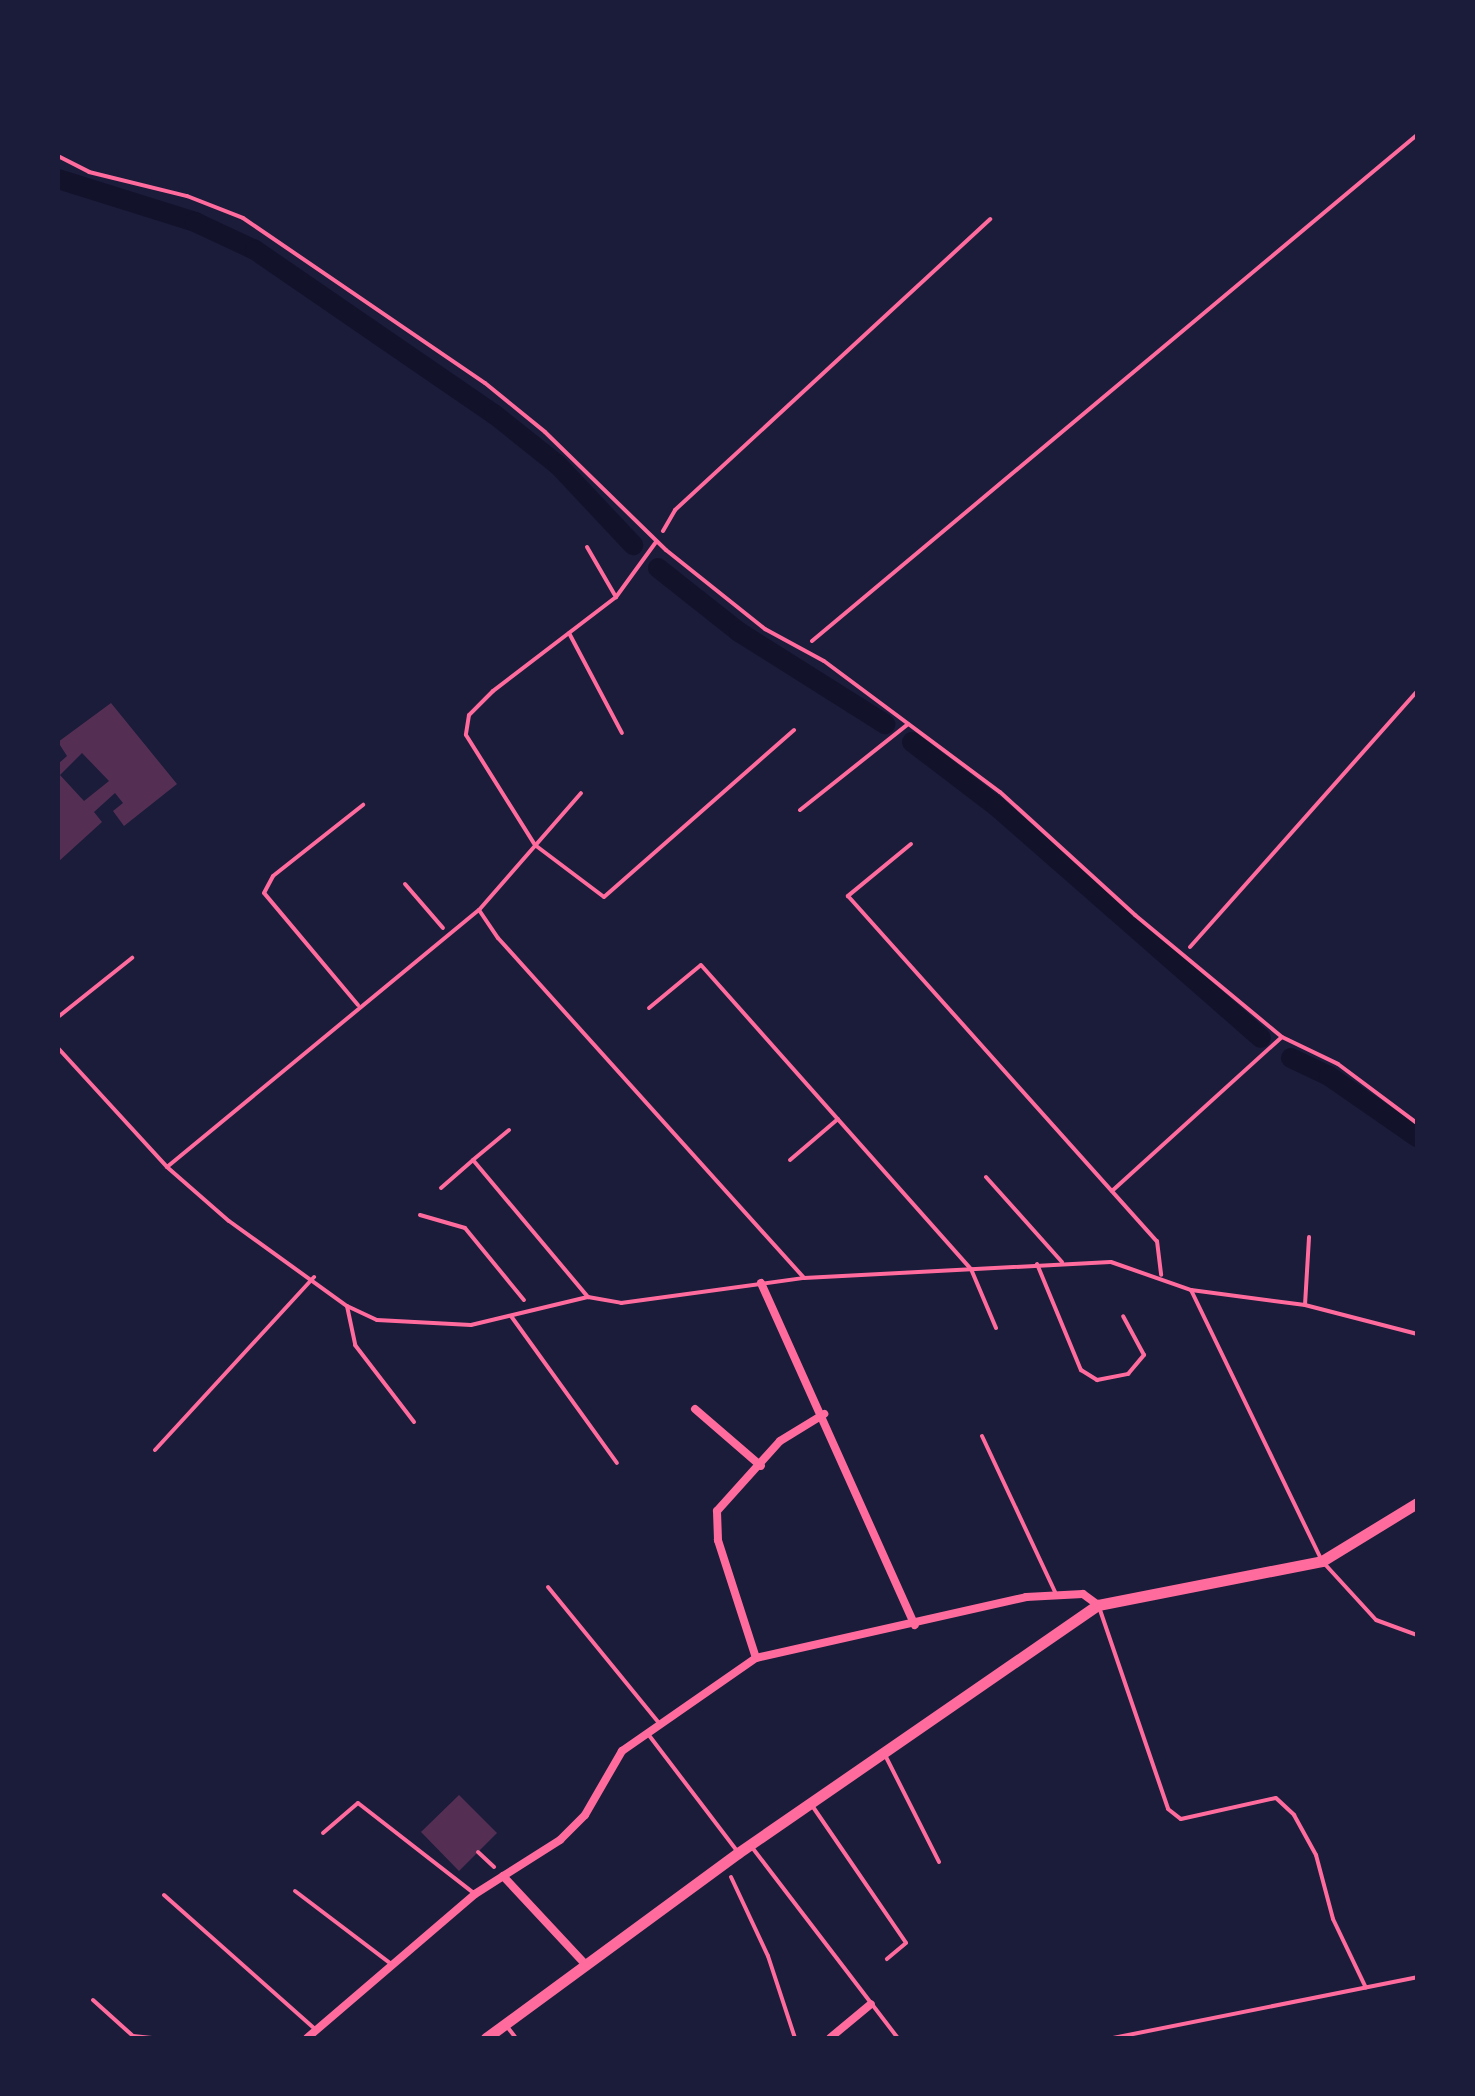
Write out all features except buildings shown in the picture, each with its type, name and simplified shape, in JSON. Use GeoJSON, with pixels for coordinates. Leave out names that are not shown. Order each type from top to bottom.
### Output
{"type":"FeatureCollection","features":[{"type":"Feature","properties":{"kind":"street"},"geometry":{"type":"LineString","coordinates":[[761,1283],[824,1414],[915,1625]]}},
{"type":"Feature","properties":{"kind":"street"},"geometry":{"type":"LineString","coordinates":[[695,1409],[761,1466]]}},
{"type":"Feature","properties":{"kind":"street"},"geometry":{"type":"LineString","coordinates":[[756,1658],[718,1540],[717,1511],[761,1466],[780,1441],[824,1414]]}},
{"type":"Feature","properties":{"kind":"street"},"geometry":{"type":"LineString","coordinates":[[486,2038],[738,1853],[1098,1605],[1322,1561],[1417,1503]]}},
{"type":"Feature","properties":{"kind":"street"},"geometry":{"type":"LineString","coordinates":[[307,2038],[475,1894],[560,1840],[585,1815],[622,1751],[658,1722],[756,1658],[1055,1592],[1083,1594],[1098,1605]]}},
{"type":"Feature","properties":{"kind":"street"},"geometry":{"type":"LineString","coordinates":[[503,1876],[585,1964]]}},
{"type":"Feature","properties":{"kind":"street"},"geometry":{"type":"LineString","coordinates":[[830,2038],[871,2004]]}},
{"type":"Feature","properties":{"kind":"lane"},"geometry":{"type":"LineString","coordinates":[[58,156],[89,172],[187,196],[243,218],[307,259],[396,327],[485,383],[545,432],[656,542],[765,629],[801,650],[908,724],[1000,792],[1282,1037],[1338,1064],[1417,1123]]}},
{"type":"Feature","properties":{"kind":"lane"},"geometry":{"type":"LineString","coordinates":[[656,542],[616,597],[493,691],[469,715],[466,735],[535,845],[604,897],[794,730]]}},
{"type":"Feature","properties":{"kind":"lane"},"geometry":{"type":"LineString","coordinates":[[587,547],[616,597]]}},
{"type":"Feature","properties":{"kind":"lane"},"geometry":{"type":"LineString","coordinates":[[569,632],[622,733]]}},
{"type":"Feature","properties":{"kind":"lane"},"geometry":{"type":"LineString","coordinates":[[800,810],[908,724]]}},
{"type":"Feature","properties":{"kind":"lane"},"geometry":{"type":"LineString","coordinates":[[167,1167],[358,1005],[479,910],[581,793]]}},
{"type":"Feature","properties":{"kind":"lane"},"geometry":{"type":"LineString","coordinates":[[358,1005],[264,893],[273,876],[363,805]]}},
{"type":"Feature","properties":{"kind":"lane"},"geometry":{"type":"LineString","coordinates":[[911,844],[848,896],[1157,1241],[1161,1275]]}},
{"type":"Feature","properties":{"kind":"lane"},"geometry":{"type":"LineString","coordinates":[[479,910],[498,938],[804,1278]]}},
{"type":"Feature","properties":{"kind":"lane"},"geometry":{"type":"LineString","coordinates":[[649,1008],[701,965],[971,1269],[996,1328]]}},
{"type":"Feature","properties":{"kind":"lane"},"geometry":{"type":"LineString","coordinates":[[1112,1191],[1282,1037]]}},
{"type":"Feature","properties":{"kind":"lane"},"geometry":{"type":"LineString","coordinates":[[58,1048],[167,1167],[229,1221],[314,1277],[347,1306],[377,1320],[471,1325],[531,1308],[588,1297],[621,1303],[804,1278],[1062,1262],[1111,1262],[1161,1275],[1191,1290],[1305,1305],[1417,1334]]}},
{"type":"Feature","properties":{"kind":"lane"},"geometry":{"type":"LineString","coordinates":[[790,1160],[838,1119]]}},
{"type":"Feature","properties":{"kind":"lane"},"geometry":{"type":"LineString","coordinates":[[441,1188],[509,1130]]}},
{"type":"Feature","properties":{"kind":"lane"},"geometry":{"type":"LineString","coordinates":[[473,1160],[588,1297]]}},
{"type":"Feature","properties":{"kind":"lane"},"geometry":{"type":"LineString","coordinates":[[986,1177],[1062,1262]]}},
{"type":"Feature","properties":{"kind":"lane"},"geometry":{"type":"LineString","coordinates":[[1305,1305],[1309,1237]]}},
{"type":"Feature","properties":{"kind":"lane"},"geometry":{"type":"LineString","coordinates":[[1037,1264],[1081,1370],[1097,1380],[1128,1374],[1144,1355],[1123,1316]]}},
{"type":"Feature","properties":{"kind":"lane"},"geometry":{"type":"LineString","coordinates":[[155,1450],[314,1277]]}},
{"type":"Feature","properties":{"kind":"lane"},"geometry":{"type":"LineString","coordinates":[[1191,1290],[1322,1561],[1376,1620],[1417,1635]]}},
{"type":"Feature","properties":{"kind":"lane"},"geometry":{"type":"LineString","coordinates":[[347,1306],[355,1345],[414,1422]]}},
{"type":"Feature","properties":{"kind":"lane"},"geometry":{"type":"LineString","coordinates":[[511,1315],[617,1463]]}},
{"type":"Feature","properties":{"kind":"lane"},"geometry":{"type":"LineString","coordinates":[[982,1436],[1055,1592]]}},
{"type":"Feature","properties":{"kind":"lane"},"geometry":{"type":"LineString","coordinates":[[548,1587],[658,1722]]}},
{"type":"Feature","properties":{"kind":"lane"},"geometry":{"type":"LineString","coordinates":[[1098,1605],[1168,1809],[1181,1819],[1276,1798],[1294,1815],[1316,1855],[1328,1905],[1366,1988]]}},
{"type":"Feature","properties":{"kind":"lane"},"geometry":{"type":"LineString","coordinates":[[646,1732],[738,1853]]}},
{"type":"Feature","properties":{"kind":"lane"},"geometry":{"type":"LineString","coordinates":[[884,1753],[939,1862]]}},
{"type":"Feature","properties":{"kind":"lane"},"geometry":{"type":"LineString","coordinates":[[323,1833],[358,1803],[475,1894]]}},
{"type":"Feature","properties":{"kind":"lane"},"geometry":{"type":"LineString","coordinates":[[811,1804],[906,1943],[887,1959]]}},
{"type":"Feature","properties":{"kind":"lane"},"geometry":{"type":"LineString","coordinates":[[750,1845],[898,2038]]}},
{"type":"Feature","properties":{"kind":"lane"},"geometry":{"type":"LineString","coordinates":[[295,1891],[391,1964]]}},
{"type":"Feature","properties":{"kind":"lane"},"geometry":{"type":"LineString","coordinates":[[164,1895],[316,2030]]}},
{"type":"Feature","properties":{"kind":"lane"},"geometry":{"type":"LineString","coordinates":[[1113,2038],[1417,1977]]}},
{"type":"Feature","properties":{"kind":"lane"},"geometry":{"type":"LineString","coordinates":[[93,2000],[133,2036],[152,2038]]}},
{"type":"Feature","properties":{"kind":"lane"},"geometry":{"type":"LineString","coordinates":[[505,2024],[516,2038]]}},
{"type":"Feature","properties":{"kind":"path"},"geometry":{"type":"LineString","coordinates":[[801,650],[1417,135]]}},
{"type":"Feature","properties":{"kind":"path"},"geometry":{"type":"LineString","coordinates":[[656,542],[675,510],[990,219]]}},
{"type":"Feature","properties":{"kind":"path"},"geometry":{"type":"LineString","coordinates":[[1183,954],[1417,691]]}},
{"type":"Feature","properties":{"kind":"path"},"geometry":{"type":"LineString","coordinates":[[405,884],[447,933]]}},
{"type":"Feature","properties":{"kind":"path"},"geometry":{"type":"LineString","coordinates":[[58,1017],[132,958]]}},
{"type":"Feature","properties":{"kind":"path"},"geometry":{"type":"LineString","coordinates":[[420,1215],[465,1228],[531,1308]]}},
{"type":"Feature","properties":{"kind":"path"},"geometry":{"type":"LineString","coordinates":[[478,1852],[489,1863]]}},
{"type":"Feature","properties":{"kind":"path"},"geometry":{"type":"LineString","coordinates":[[725,1863],[768,1956],[795,2038]]}},
{"type":"Feature","properties":{"kind":"waterway"},"geometry":{"type":"LineString","coordinates":[[58,179],[195,222],[255,250],[494,414],[558,465],[633,545]]}},
{"type":"Feature","properties":{"kind":"waterway"},"geometry":{"type":"LineString","coordinates":[[658,568],[739,632],[885,724]]}},
{"type":"Feature","properties":{"kind":"waterway"},"geometry":{"type":"LineString","coordinates":[[912,742],[996,806],[1261,1038]]}},
{"type":"Feature","properties":{"kind":"waterway"},"geometry":{"type":"LineString","coordinates":[[1291,1058],[1329,1076],[1417,1137]]}}]}
